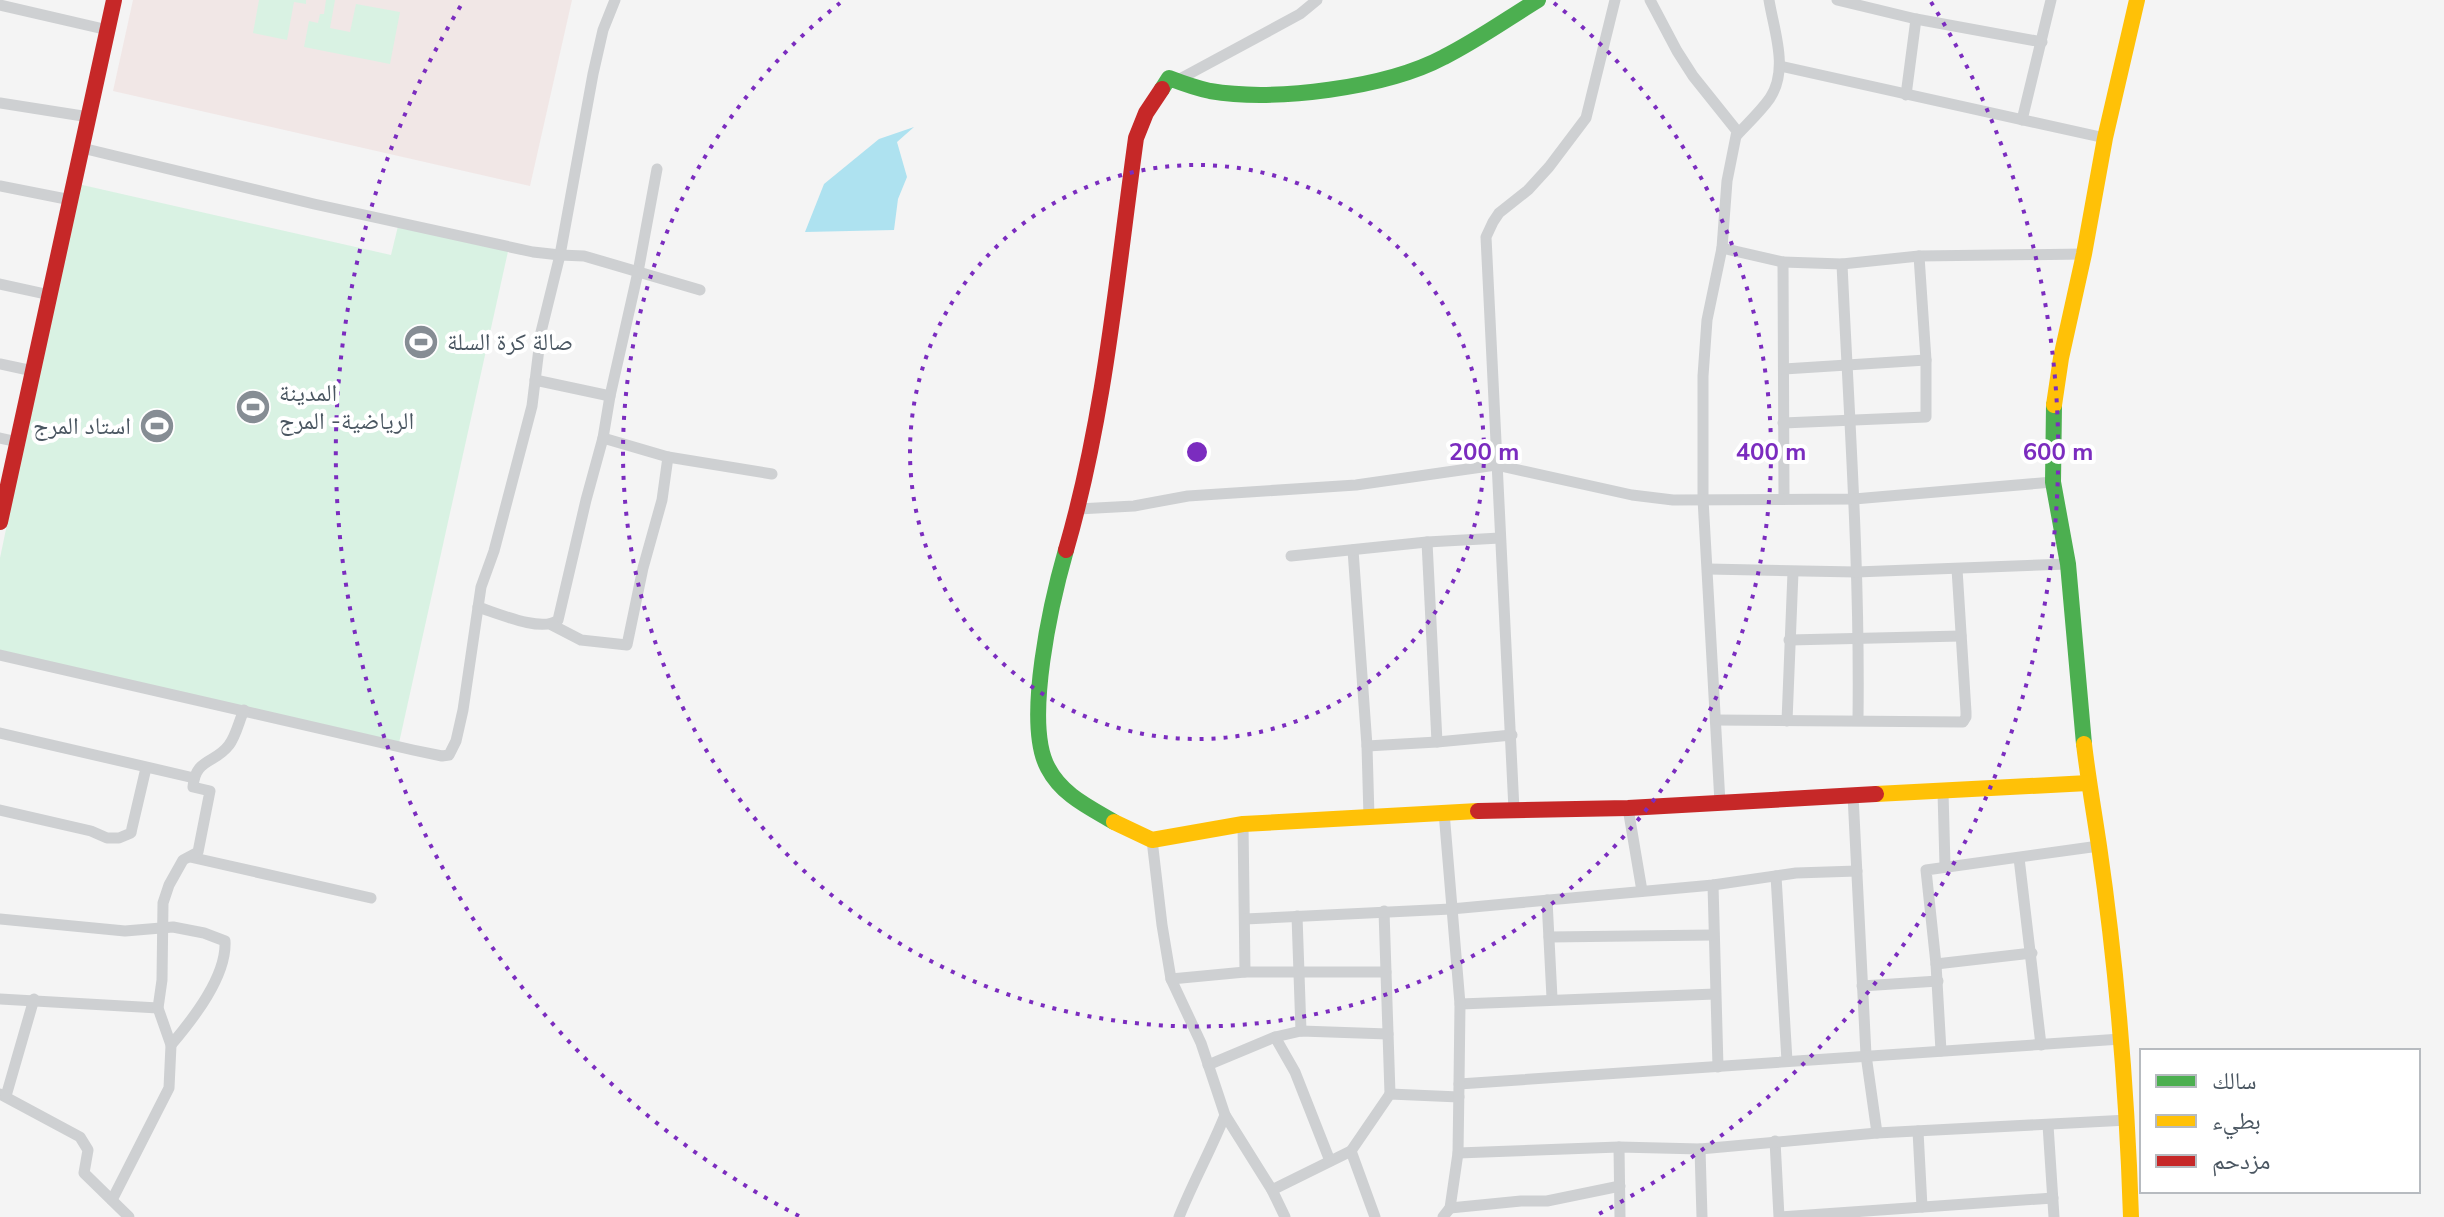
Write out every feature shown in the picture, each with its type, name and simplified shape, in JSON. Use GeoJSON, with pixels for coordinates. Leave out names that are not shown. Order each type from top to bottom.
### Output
{"type":"FeatureCollection","features":[{"type":"Feature","properties":{"kind":"street"},"geometry":{"type":"LineString","coordinates":[[0,519],[114,0]]}},
{"type":"Feature","properties":{"kind":"street"},"geometry":{"type":"LineString","coordinates":[[0,655],[428,753],[449,755],[456,741],[463,710],[481,587],[506,510],[532,406],[541,332],[560,255],[593,74],[603,30],[615,0]]}},
{"type":"Feature","properties":{"kind":"street"},"geometry":{"type":"LineString","coordinates":[[1176,81],[1286,22],[1317,0]]}},
{"type":"Feature","properties":{"kind":"street"},"geometry":{"type":"LineString","coordinates":[[1538,0],[1426,66],[1353,84],[1299,92],[1213,92],[1169,78],[1146,113],[1136,138],[1096,425],[1043,653],[1039,709],[1042,756],[1049,771],[1070,796],[1152,840],[1243,824],[1444,812],[1628,808],[2088,783]]}},
{"type":"Feature","properties":{"kind":"street"},"geometry":{"type":"LineString","coordinates":[[1514,810],[1486,237],[1499,213],[1528,190],[1586,118],[1615,0]]}},
{"type":"Feature","properties":{"kind":"street"},"geometry":{"type":"LineString","coordinates":[[1650,0],[1677,51],[1703,89],[1735,126],[1737,135],[1727,181],[1722,248],[1707,320],[1701,438],[1720,803]]}},
{"type":"Feature","properties":{"kind":"street"},"geometry":{"type":"LineString","coordinates":[[1737,135],[1775,89],[1780,66],[1769,0]]}},
{"type":"Feature","properties":{"kind":"street"},"geometry":{"type":"LineString","coordinates":[[1837,0],[1916,19],[2042,42]]}},
{"type":"Feature","properties":{"kind":"street"},"geometry":{"type":"LineString","coordinates":[[2022,120],[2051,0]]}},
{"type":"Feature","properties":{"kind":"street"},"geometry":{"type":"LineString","coordinates":[[2131,1217],[2128,1120],[2121,1039],[2099,846],[2088,783],[2068,564],[2053,482],[2055,392],[2105,138],[2137,0]]}},
{"type":"Feature","properties":{"kind":"street"},"geometry":{"type":"LineString","coordinates":[[0,5],[108,30]]}},
{"type":"Feature","properties":{"kind":"street"},"geometry":{"type":"LineString","coordinates":[[1906,95],[1916,19]]}},
{"type":"Feature","properties":{"kind":"street"},"geometry":{"type":"LineString","coordinates":[[1780,66],[2105,138]]}},
{"type":"Feature","properties":{"kind":"street"},"geometry":{"type":"LineString","coordinates":[[0,103],[89,117]]}},
{"type":"Feature","properties":{"kind":"street"},"geometry":{"type":"LineString","coordinates":[[82,148],[314,204],[533,252],[584,256],[700,290]]}},
{"type":"Feature","properties":{"kind":"street"},"geometry":{"type":"LineString","coordinates":[[552,625],[561,613],[603,438],[657,169]]}},
{"type":"Feature","properties":{"kind":"street"},"geometry":{"type":"LineString","coordinates":[[0,186],[71,200]]}},
{"type":"Feature","properties":{"kind":"street"},"geometry":{"type":"LineString","coordinates":[[1722,248],[1783,262],[1842,264],[1919,256],[2084,254]]}},
{"type":"Feature","properties":{"kind":"street"},"geometry":{"type":"LineString","coordinates":[[1783,423],[1924,418],[1927,414],[1926,360],[1919,256]]}},
{"type":"Feature","properties":{"kind":"street"},"geometry":{"type":"LineString","coordinates":[[1783,262],[1784,499]]}},
{"type":"Feature","properties":{"kind":"street"},"geometry":{"type":"LineString","coordinates":[[1842,264],[1859,640],[1858,719]]}},
{"type":"Feature","properties":{"kind":"street"},"geometry":{"type":"LineString","coordinates":[[0,284],[50,295]]}},
{"type":"Feature","properties":{"kind":"street"},"geometry":{"type":"LineString","coordinates":[[1784,369],[1926,360]]}},
{"type":"Feature","properties":{"kind":"street"},"geometry":{"type":"LineString","coordinates":[[0,364],[33,371]]}},
{"type":"Feature","properties":{"kind":"street"},"geometry":{"type":"LineString","coordinates":[[535,380],[610,396]]}},
{"type":"Feature","properties":{"kind":"street"},"geometry":{"type":"LineString","coordinates":[[0,438],[18,442]]}},
{"type":"Feature","properties":{"kind":"street"},"geometry":{"type":"LineString","coordinates":[[603,438],[668,457],[772,474]]}},
{"type":"Feature","properties":{"kind":"street"},"geometry":{"type":"LineString","coordinates":[[478,607],[527,623],[552,625],[581,640],[627,645],[643,568],[662,500],[668,457]]}},
{"type":"Feature","properties":{"kind":"street"},"geometry":{"type":"LineString","coordinates":[[1078,509],[1134,506],[1201,495],[1356,485],[1496,465],[1632,495],[1673,500],[1854,499],[2053,482]]}},
{"type":"Feature","properties":{"kind":"street"},"geometry":{"type":"LineString","coordinates":[[1291,556],[1500,538]]}},
{"type":"Feature","properties":{"kind":"street"},"geometry":{"type":"LineString","coordinates":[[1427,542],[1437,742]]}},
{"type":"Feature","properties":{"kind":"street"},"geometry":{"type":"LineString","coordinates":[[1353,550],[1369,817]]}},
{"type":"Feature","properties":{"kind":"street"},"geometry":{"type":"LineString","coordinates":[[1708,569],[1856,572],[2068,564]]}},
{"type":"Feature","properties":{"kind":"street"},"geometry":{"type":"LineString","coordinates":[[1716,720],[1965,720],[1957,569]]}},
{"type":"Feature","properties":{"kind":"street"},"geometry":{"type":"LineString","coordinates":[[1787,721],[1793,572]]}},
{"type":"Feature","properties":{"kind":"street"},"geometry":{"type":"LineString","coordinates":[[1789,640],[1961,636]]}},
{"type":"Feature","properties":{"kind":"street"},"geometry":{"type":"LineString","coordinates":[[112,1200],[169,1088],[171,1045],[158,1008],[162,980],[163,903],[183,860],[198,852],[210,791],[193,787],[194,773],[230,744],[244,710]]}},
{"type":"Feature","properties":{"kind":"street"},"geometry":{"type":"LineString","coordinates":[[0,733],[194,778]]}},
{"type":"Feature","properties":{"kind":"street"},"geometry":{"type":"LineString","coordinates":[[1367,746],[1512,735]]}},
{"type":"Feature","properties":{"kind":"street"},"geometry":{"type":"LineString","coordinates":[[0,810],[91,831],[107,838],[125,837],[131,833],[146,768]]}},
{"type":"Feature","properties":{"kind":"street"},"geometry":{"type":"LineString","coordinates":[[1943,792],[1945,866]]}},
{"type":"Feature","properties":{"kind":"street"},"geometry":{"type":"LineString","coordinates":[[1853,795],[1866,1055],[1877,1133]]}},
{"type":"Feature","properties":{"kind":"street"},"geometry":{"type":"LineString","coordinates":[[1628,808],[1642,891]]}},
{"type":"Feature","properties":{"kind":"street"},"geometry":{"type":"LineString","coordinates":[[1444,812],[1460,1004],[1458,1153],[1447,1213],[1521,1201],[1547,1201],[1620,1186]]}},
{"type":"Feature","properties":{"kind":"street"},"geometry":{"type":"LineString","coordinates":[[1243,824],[1245,972]]}},
{"type":"Feature","properties":{"kind":"street"},"geometry":{"type":"LineString","coordinates":[[1152,840],[1171,979],[1208,1065],[1225,1115],[1272,1190],[1285,1217]]}},
{"type":"Feature","properties":{"kind":"street"},"geometry":{"type":"LineString","coordinates":[[1941,1051],[1938,981],[1925,871],[2099,846]]}},
{"type":"Feature","properties":{"kind":"street"},"geometry":{"type":"LineString","coordinates":[[190,857],[371,898]]}},
{"type":"Feature","properties":{"kind":"street"},"geometry":{"type":"LineString","coordinates":[[2019,858],[2041,1045]]}},
{"type":"Feature","properties":{"kind":"street"},"geometry":{"type":"LineString","coordinates":[[1245,919],[1451,909],[1713,885],[1776,876],[1857,871]]}},
{"type":"Feature","properties":{"kind":"street"},"geometry":{"type":"LineString","coordinates":[[1776,876],[1787,1061]]}},
{"type":"Feature","properties":{"kind":"street"},"geometry":{"type":"LineString","coordinates":[[1713,885],[1718,1067]]}},
{"type":"Feature","properties":{"kind":"street"},"geometry":{"type":"LineString","coordinates":[[1547,900],[1552,998]]}},
{"type":"Feature","properties":{"kind":"street"},"geometry":{"type":"LineString","coordinates":[[1272,1190],[1351,1151],[1390,1094],[1384,911]]}},
{"type":"Feature","properties":{"kind":"street"},"geometry":{"type":"LineString","coordinates":[[1297,916],[1301,1031]]}},
{"type":"Feature","properties":{"kind":"street"},"geometry":{"type":"LineString","coordinates":[[0,919],[125,931],[173,927],[225,941],[226,949],[218,973],[197,1014],[171,1045]]}},
{"type":"Feature","properties":{"kind":"street"},"geometry":{"type":"LineString","coordinates":[[1549,937],[1713,935]]}},
{"type":"Feature","properties":{"kind":"street"},"geometry":{"type":"LineString","coordinates":[[1936,964],[2032,953]]}},
{"type":"Feature","properties":{"kind":"street"},"geometry":{"type":"LineString","coordinates":[[1171,979],[1245,972],[1386,972]]}},
{"type":"Feature","properties":{"kind":"street"},"geometry":{"type":"LineString","coordinates":[[1862,986],[1938,981]]}},
{"type":"Feature","properties":{"kind":"street"},"geometry":{"type":"LineString","coordinates":[[1460,1004],[1715,994]]}},
{"type":"Feature","properties":{"kind":"street"},"geometry":{"type":"LineString","coordinates":[[0,999],[158,1008]]}},
{"type":"Feature","properties":{"kind":"street"},"geometry":{"type":"LineString","coordinates":[[34,999],[3,1095],[80,1137],[88,1150],[84,1173],[129,1217]]}},
{"type":"Feature","properties":{"kind":"street"},"geometry":{"type":"LineString","coordinates":[[1208,1065],[1275,1037],[1301,1031],[1388,1034]]}},
{"type":"Feature","properties":{"kind":"street"},"geometry":{"type":"LineString","coordinates":[[1275,1037],[1295,1072],[1330,1161]]}},
{"type":"Feature","properties":{"kind":"street"},"geometry":{"type":"LineString","coordinates":[[1459,1084],[2121,1039]]}},
{"type":"Feature","properties":{"kind":"street"},"geometry":{"type":"LineString","coordinates":[[1390,1094],[1459,1097]]}},
{"type":"Feature","properties":{"kind":"street"},"geometry":{"type":"LineString","coordinates":[[1179,1217],[1225,1115]]}},
{"type":"Feature","properties":{"kind":"street"},"geometry":{"type":"LineString","coordinates":[[1458,1153],[1619,1147],[1700,1149],[1877,1133],[2128,1120]]}},
{"type":"Feature","properties":{"kind":"street"},"geometry":{"type":"LineString","coordinates":[[2048,1125],[2054,1217]]}},
{"type":"Feature","properties":{"kind":"street"},"geometry":{"type":"LineString","coordinates":[[1918,1131],[1922,1207]]}},
{"type":"Feature","properties":{"kind":"street"},"geometry":{"type":"LineString","coordinates":[[1775,1141],[1779,1217],[2053,1198]]}},
{"type":"Feature","properties":{"kind":"street"},"geometry":{"type":"LineString","coordinates":[[1619,1147],[1620,1217]]}},
{"type":"Feature","properties":{"kind":"street"},"geometry":{"type":"LineString","coordinates":[[1700,1149],[1702,1217]]}},
{"type":"Feature","properties":{"kind":"street"},"geometry":{"type":"LineString","coordinates":[[1351,1151],[1375,1217]]}},
{"type":"Feature","properties":{"kind":"shaded area"},"geometry":{"type":"Polygon","coordinates":[[[133,0],[572,0],[530,186],[113,91],[133,0]]]}},
{"type":"Feature","properties":{"kind":"green space"},"geometry":{"type":"Polygon","coordinates":[[[259,0],[306,0],[306,4],[294,2],[287,40],[253,33],[259,0]]]}},
{"type":"Feature","properties":{"kind":"green space"},"geometry":{"type":"Polygon","coordinates":[[[326,0],[335,0],[330,28],[350,32],[356,4],[400,12],[390,64],[304,47],[309,21],[318,23],[320,14],[324,14],[326,0]]]}},
{"type":"Feature","properties":{"kind":"green space","name":"المدينة الرياضية- المرج"},"geometry":{"type":"Polygon","coordinates":[[[78,184],[391,255],[399,222],[509,247],[399,743],[0,651],[0,558],[78,184]]]}},
{"type":"Feature","properties":{"kind":"water"},"geometry":{"type":"Polygon","coordinates":[[[914,127],[897,142],[907,177],[898,199],[894,230],[805,232],[824,184],[879,139],[914,127]]]}},
{"type":"Feature","properties":{"kind":"traffic: fast"},"geometry":{"type":"LineString","coordinates":[[1162,89],[1169,78],[1205,90],[1265,95],[1329,90],[1392,77],[1444,57],[1538,0]]}},
{"type":"Feature","properties":{"kind":"traffic: fast"},"geometry":{"type":"LineString","coordinates":[[2054,405],[2053,482],[2068,564],[2084,744]]}},
{"type":"Feature","properties":{"kind":"traffic: fast"},"geometry":{"type":"LineString","coordinates":[[1066,550],[1042,660],[1038,722],[1041,748],[1048,768],[1061,786],[1077,800],[1114,822]]}},
{"type":"Feature","properties":{"kind":"traffic: slow"},"geometry":{"type":"LineString","coordinates":[[2054,405],[2105,138],[2137,0]]}},
{"type":"Feature","properties":{"kind":"traffic: slow"},"geometry":{"type":"LineString","coordinates":[[2084,744],[2116,985],[2131,1217]]}},
{"type":"Feature","properties":{"kind":"traffic: slow"},"geometry":{"type":"LineString","coordinates":[[1876,794],[2088,783]]}},
{"type":"Feature","properties":{"kind":"traffic: slow"},"geometry":{"type":"LineString","coordinates":[[1114,822],[1152,840],[1243,824],[1478,811]]}},
{"type":"Feature","properties":{"kind":"traffic: jam"},"geometry":{"type":"LineString","coordinates":[[0,522],[114,0]]}},
{"type":"Feature","properties":{"kind":"traffic: jam"},"geometry":{"type":"LineString","coordinates":[[1066,550],[1100,397],[1136,138],[1146,113],[1162,89]]}},
{"type":"Feature","properties":{"kind":"traffic: jam"},"geometry":{"type":"LineString","coordinates":[[1478,811],[1628,808],[1876,794]]}},
{"type":"Feature","properties":{"kind":"place","name":"صالة كرة السلة"},"geometry":{"type":"Point","coordinates":[421,342]}},
{"type":"Feature","properties":{"kind":"place","name":"المدينة الرياضية- المرج"},"geometry":{"type":"Point","coordinates":[253,407]}},
{"type":"Feature","properties":{"kind":"place","name":"استاد المرج"},"geometry":{"type":"Point","coordinates":[157,426]}}]}
